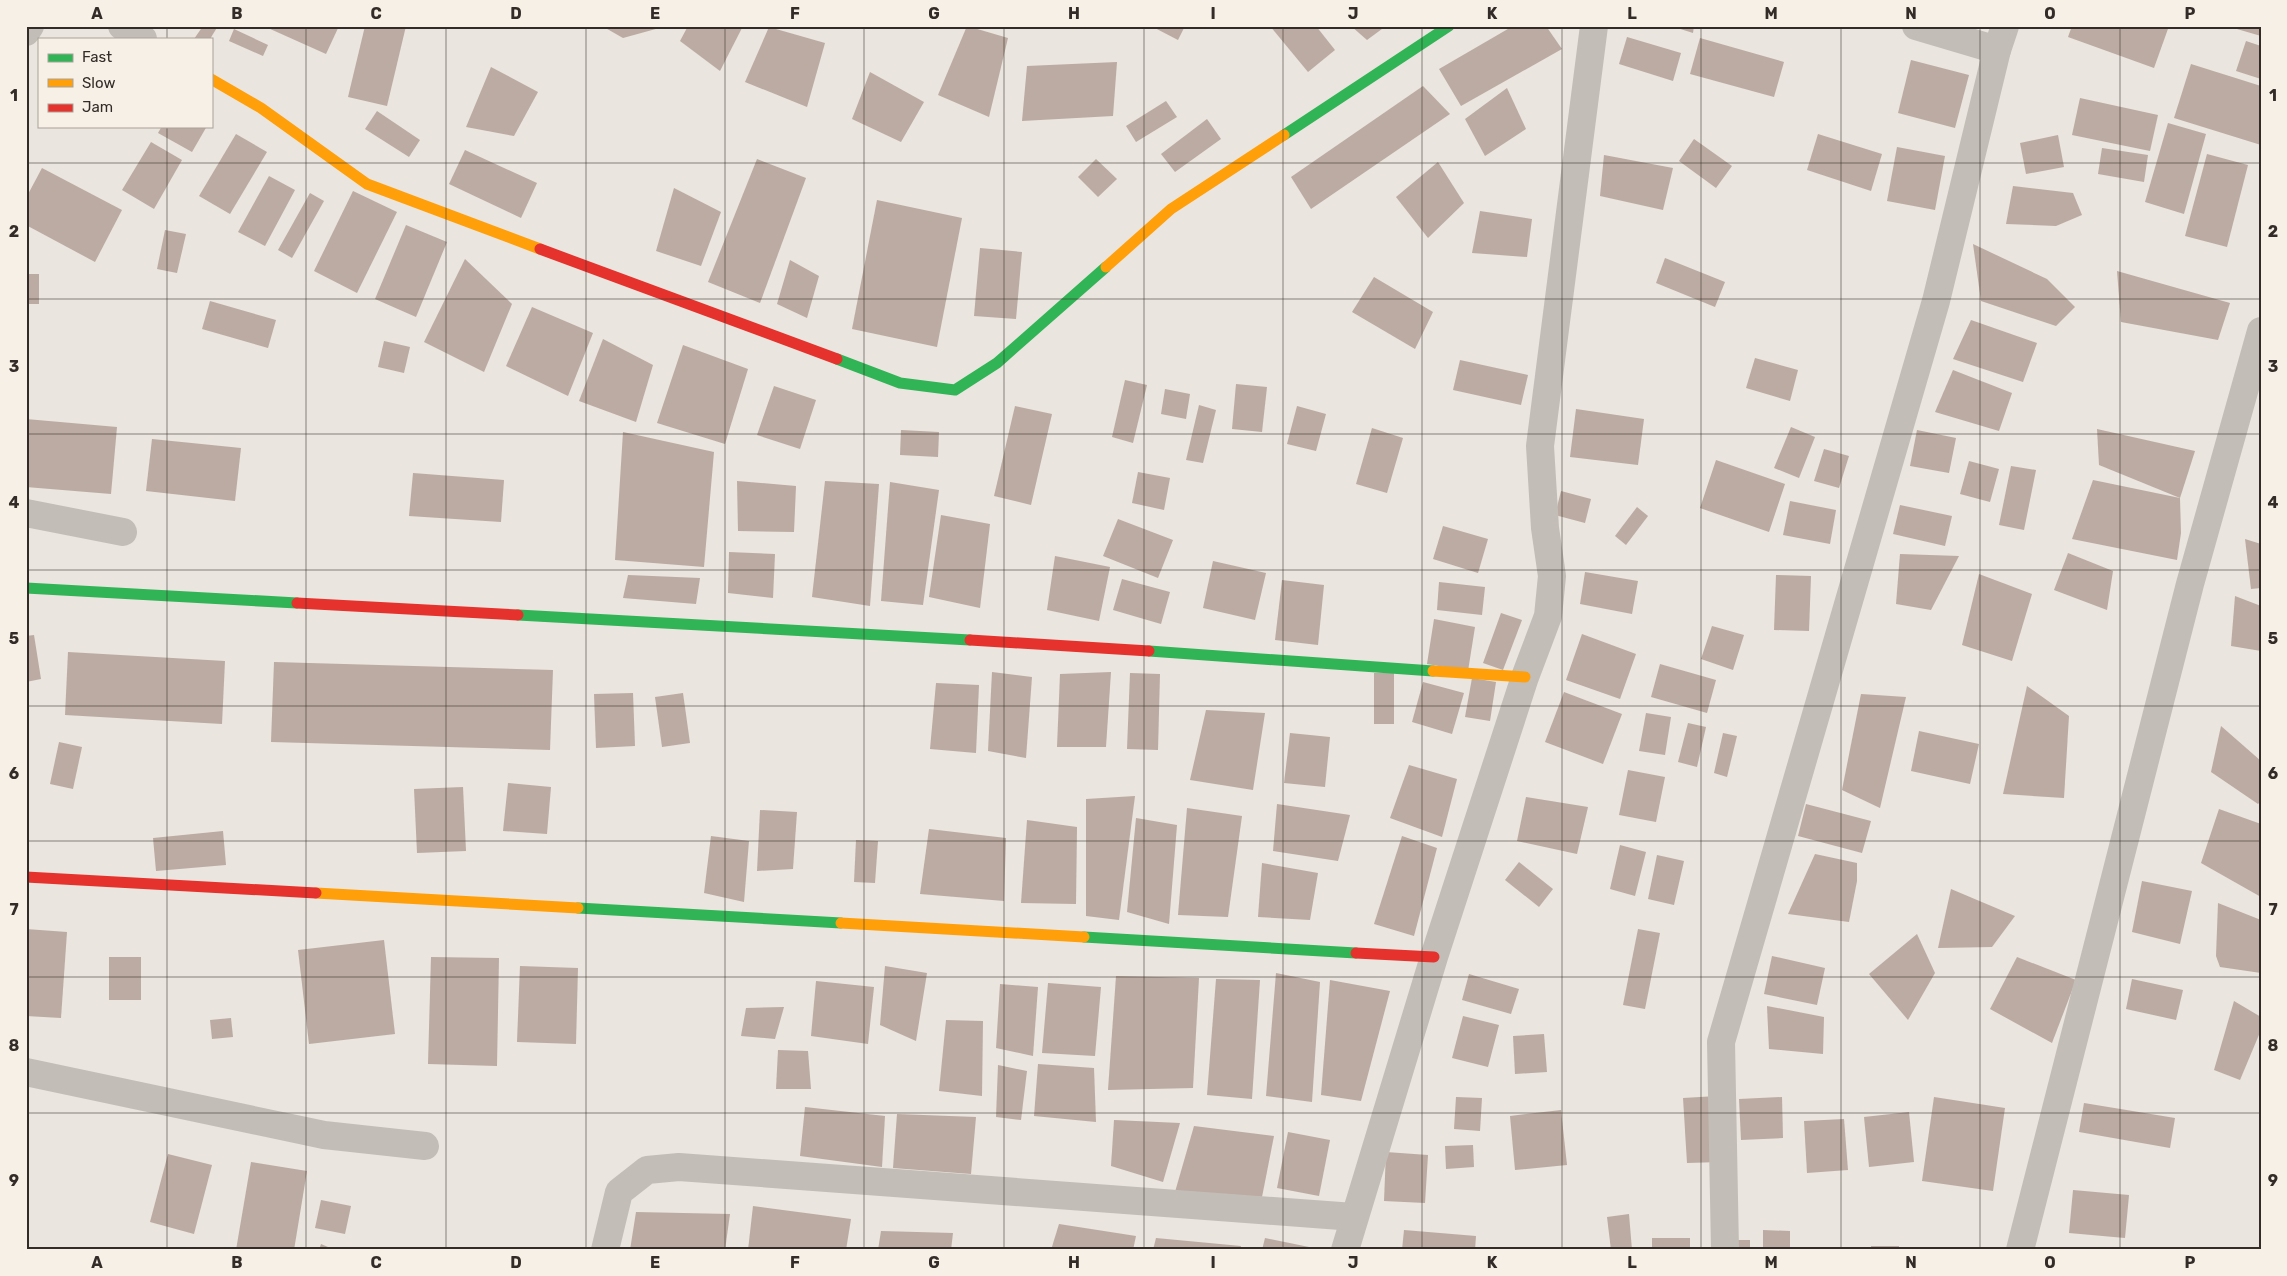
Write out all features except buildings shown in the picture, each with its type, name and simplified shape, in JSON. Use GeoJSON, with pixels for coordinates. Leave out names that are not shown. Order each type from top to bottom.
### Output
{"type":"FeatureCollection","features":[{"type":"Feature","properties":{"kind":"street"},"geometry":{"type":"LineString","coordinates":[[26,32],[30,26]]}},
{"type":"Feature","properties":{"kind":"street"},"geometry":{"type":"LineString","coordinates":[[122,26],[141,38]]}},
{"type":"Feature","properties":{"kind":"street"},"geometry":{"type":"LineString","coordinates":[[212,80],[261,108],[367,184],[900,383],[955,390],[997,363],[1171,209],[1449,26]]}},
{"type":"Feature","properties":{"kind":"street"},"geometry":{"type":"LineString","coordinates":[[1345,1250],[1434,957],[1525,677],[1548,616],[1552,576],[1545,528],[1540,446],[1594,26]]}},
{"type":"Feature","properties":{"kind":"street"},"geometry":{"type":"LineString","coordinates":[[1725,1250],[1721,1042],[1936,301],[2001,38],[1916,26]]}},
{"type":"Feature","properties":{"kind":"street"},"geometry":{"type":"LineString","coordinates":[[2020,1250],[2190,584],[2261,332]]}},
{"type":"Feature","properties":{"kind":"street"},"geometry":{"type":"LineString","coordinates":[[26,513],[122,532]]}},
{"type":"Feature","properties":{"kind":"street"},"geometry":{"type":"LineString","coordinates":[[26,588],[1117,649],[1525,677]]}},
{"type":"Feature","properties":{"kind":"street"},"geometry":{"type":"LineString","coordinates":[[26,877],[1434,957]]}},
{"type":"Feature","properties":{"kind":"street"},"geometry":{"type":"LineString","coordinates":[[26,1072],[324,1135],[425,1146]]}},
{"type":"Feature","properties":{"kind":"street"},"geometry":{"type":"LineString","coordinates":[[605,1250],[620,1192],[647,1170],[679,1167],[1354,1217]]}},
{"type":"Feature","properties":{"kind":"traffic: fast"},"geometry":{"type":"LineString","coordinates":[[1284,135],[1449,26]]}},
{"type":"Feature","properties":{"kind":"traffic: fast"},"geometry":{"type":"LineString","coordinates":[[837,359],[900,383],[955,390],[997,363],[1106,267]]}},
{"type":"Feature","properties":{"kind":"traffic: fast"},"geometry":{"type":"LineString","coordinates":[[26,588],[297,603]]}},
{"type":"Feature","properties":{"kind":"traffic: fast"},"geometry":{"type":"LineString","coordinates":[[518,615],[970,640]]}},
{"type":"Feature","properties":{"kind":"traffic: fast"},"geometry":{"type":"LineString","coordinates":[[1149,651],[1433,671]]}},
{"type":"Feature","properties":{"kind":"traffic: fast"},"geometry":{"type":"LineString","coordinates":[[578,908],[841,923]]}},
{"type":"Feature","properties":{"kind":"traffic: fast"},"geometry":{"type":"LineString","coordinates":[[1084,937],[1356,953]]}},
{"type":"Feature","properties":{"kind":"traffic: slow"},"geometry":{"type":"LineString","coordinates":[[212,80],[261,108],[367,184],[540,249]]}},
{"type":"Feature","properties":{"kind":"traffic: slow"},"geometry":{"type":"LineString","coordinates":[[1106,267],[1171,209],[1284,135]]}},
{"type":"Feature","properties":{"kind":"traffic: slow"},"geometry":{"type":"LineString","coordinates":[[1433,671],[1525,677]]}},
{"type":"Feature","properties":{"kind":"traffic: slow"},"geometry":{"type":"LineString","coordinates":[[316,893],[578,908]]}},
{"type":"Feature","properties":{"kind":"traffic: slow"},"geometry":{"type":"LineString","coordinates":[[841,923],[1084,937]]}},
{"type":"Feature","properties":{"kind":"traffic: jam"},"geometry":{"type":"LineString","coordinates":[[540,249],[837,359]]}},
{"type":"Feature","properties":{"kind":"traffic: jam"},"geometry":{"type":"LineString","coordinates":[[297,603],[518,615]]}},
{"type":"Feature","properties":{"kind":"traffic: jam"},"geometry":{"type":"LineString","coordinates":[[970,640],[1149,651]]}},
{"type":"Feature","properties":{"kind":"traffic: jam"},"geometry":{"type":"LineString","coordinates":[[26,877],[316,893]]}},
{"type":"Feature","properties":{"kind":"traffic: jam"},"geometry":{"type":"LineString","coordinates":[[1356,953],[1434,957]]}}]}
